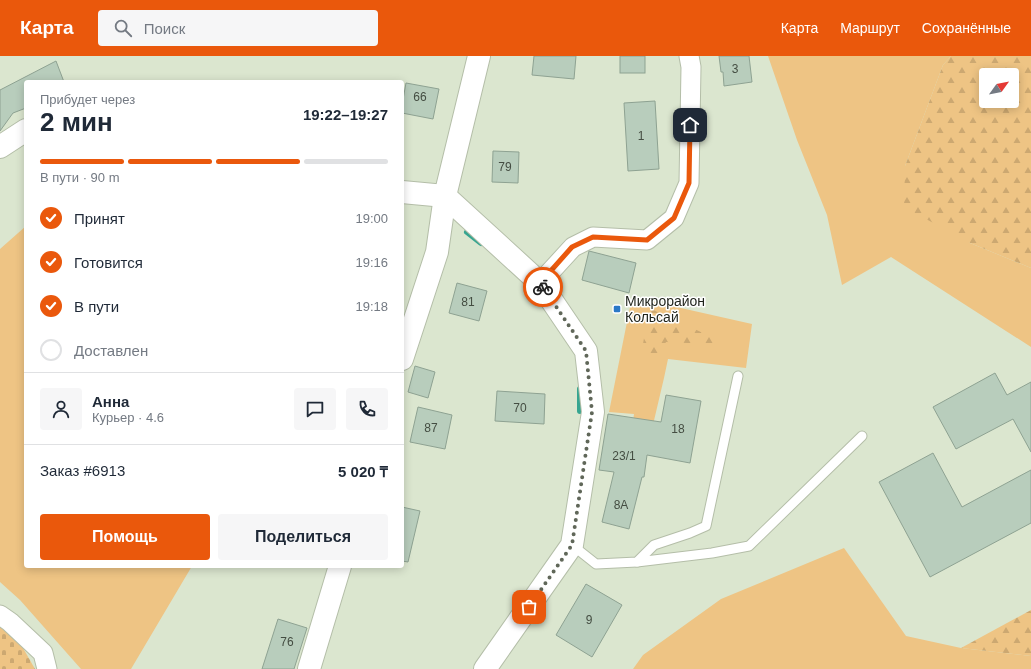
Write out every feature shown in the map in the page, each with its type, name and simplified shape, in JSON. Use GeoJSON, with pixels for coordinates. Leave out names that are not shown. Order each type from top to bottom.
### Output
{"type":"FeatureCollection","features":[{"type":"Feature","properties":{"kind":"street"},"geometry":{"type":"LineString","coordinates":[[404,353],[437,252],[445,196],[479,56]]}},
{"type":"Feature","properties":{"kind":"street"},"geometry":{"type":"LineString","coordinates":[[540,283],[572,247],[593,237],[647,240],[674,218],[689,183],[691,67],[689,56]]}},
{"type":"Feature","properties":{"kind":"street"},"geometry":{"type":"LineString","coordinates":[[0,147],[24,131]]}},
{"type":"Feature","properties":{"kind":"street"},"geometry":{"type":"LineString","coordinates":[[404,192],[445,196],[540,283],[586,351],[592,412],[572,545],[485,669]]}},
{"type":"Feature","properties":{"kind":"street"},"geometry":{"type":"LineString","coordinates":[[309,669],[339,568]]}},
{"type":"Feature","properties":{"kind":"street"},"geometry":{"type":"LineString","coordinates":[[0,615],[10,622],[42,653],[47,669]]}},
{"type":"Feature","properties":{"kind":"lane"},"geometry":{"type":"LineString","coordinates":[[637,562],[654,545],[706,526],[738,376]]}},
{"type":"Feature","properties":{"kind":"lane"},"geometry":{"type":"LineString","coordinates":[[572,545],[596,564],[637,562],[712,553],[749,546],[862,436]]}},
{"type":"Feature","properties":{"kind":"green space"},"geometry":{"type":"Polygon","coordinates":[[[768,56],[951,56],[943,65],[905,166],[970,243],[1031,268],[1031,347],[891,257],[842,285],[827,215],[797,140],[768,56]]]}},
{"type":"Feature","properties":{"kind":"green space"},"geometry":{"type":"Polygon","coordinates":[[[951,56],[1031,56],[1031,268],[970,243],[904,207],[905,166],[943,65],[951,56]]]}},
{"type":"Feature","properties":{"kind":"green space"},"geometry":{"type":"Polygon","coordinates":[[[24,228],[24,568],[191,568],[131,669],[81,669],[20,600],[0,582],[0,249],[24,228]]]}},
{"type":"Feature","properties":{"kind":"green space"},"geometry":{"type":"Polygon","coordinates":[[[632,297],[752,324],[746,368],[668,359],[652,429],[632,429],[634,414],[609,412],[632,297]]]}},
{"type":"Feature","properties":{"kind":"green space"},"geometry":{"type":"Polygon","coordinates":[[[649,308],[729,345],[666,342],[657,359],[641,356],[649,308]]]}},
{"type":"Feature","properties":{"kind":"green space"},"geometry":{"type":"Polygon","coordinates":[[[844,548],[906,636],[961,648],[1031,656],[1031,669],[633,669],[643,655],[721,599],[844,548]]]}},
{"type":"Feature","properties":{"kind":"green space"},"geometry":{"type":"Polygon","coordinates":[[[1031,610],[1031,656],[961,648],[1031,610]]]}},
{"type":"Feature","properties":{"kind":"green space"},"geometry":{"type":"Polygon","coordinates":[[[0,627],[19,641],[35,669],[0,669],[0,627]]]}},
{"type":"Feature","properties":{"kind":"building"},"geometry":{"type":"Polygon","coordinates":[[[534,56],[576,56],[574,79],[532,75],[534,56]]]}},
{"type":"Feature","properties":{"kind":"building"},"geometry":{"type":"Polygon","coordinates":[[[620,56],[645,56],[645,73],[620,73],[620,56]]]}},
{"type":"Feature","properties":{"kind":"building"},"geometry":{"type":"Polygon","coordinates":[[[719,56],[749,56],[752,82],[724,86],[723,72],[721,72],[719,56]]]}},
{"type":"Feature","properties":{"kind":"building"},"geometry":{"type":"Polygon","coordinates":[[[56,61],[63,80],[24,80],[24,109],[13,113],[0,131],[0,90],[56,61]]]}},
{"type":"Feature","properties":{"kind":"building"},"geometry":{"type":"Polygon","coordinates":[[[406,83],[439,89],[433,119],[404,113],[404,94],[406,83]]]}},
{"type":"Feature","properties":{"kind":"building"},"geometry":{"type":"Polygon","coordinates":[[[655,101],[659,169],[628,171],[624,103],[655,101]]]}},
{"type":"Feature","properties":{"kind":"building"},"geometry":{"type":"Polygon","coordinates":[[[493,151],[519,152],[518,183],[492,182],[493,151]]]}},
{"type":"Feature","properties":{"kind":"building"},"geometry":{"type":"Polygon","coordinates":[[[589,251],[636,263],[629,293],[582,280],[589,251]]]}},
{"type":"Feature","properties":{"kind":"building"},"geometry":{"type":"Polygon","coordinates":[[[457,283],[487,291],[479,321],[449,313],[457,283]]]}},
{"type":"Feature","properties":{"kind":"building"},"geometry":{"type":"Polygon","coordinates":[[[415,366],[435,372],[428,398],[408,392],[415,366]]]}},
{"type":"Feature","properties":{"kind":"building"},"geometry":{"type":"Polygon","coordinates":[[[995,373],[1007,395],[1031,382],[1031,452],[1013,419],[956,449],[933,407],[995,373]]]}},
{"type":"Feature","properties":{"kind":"building"},"geometry":{"type":"Polygon","coordinates":[[[497,391],[545,394],[544,424],[495,421],[497,391]]]}},
{"type":"Feature","properties":{"kind":"building"},"geometry":{"type":"Polygon","coordinates":[[[666,395],[701,401],[690,463],[647,455],[644,477],[642,477],[629,529],[602,522],[614,472],[599,470],[608,414],[661,422],[666,395]]]}},
{"type":"Feature","properties":{"kind":"building"},"geometry":{"type":"Polygon","coordinates":[[[418,407],[452,415],[445,449],[410,442],[418,407]]]}},
{"type":"Feature","properties":{"kind":"building"},"geometry":{"type":"Polygon","coordinates":[[[933,453],[962,507],[1031,470],[1031,523],[930,577],[879,482],[933,453]]]}},
{"type":"Feature","properties":{"kind":"building"},"geometry":{"type":"Polygon","coordinates":[[[404,507],[420,511],[408,562],[404,561],[404,507]]]}},
{"type":"Feature","properties":{"kind":"building"},"geometry":{"type":"Polygon","coordinates":[[[586,584],[622,605],[592,657],[556,635],[586,584]]]}},
{"type":"Feature","properties":{"kind":"building"},"geometry":{"type":"Polygon","coordinates":[[[278,619],[307,628],[294,669],[262,669],[278,619]]]}},
{"type":"Feature","properties":{"kind":"waterway"},"geometry":{"type":"LineString","coordinates":[[467,232],[481,243]]}},
{"type":"Feature","properties":{"kind":"waterway"},"geometry":{"type":"LineString","coordinates":[[580,389],[580,411]]}},
{"type":"Feature","properties":{"kind":"way so far"},"geometry":{"type":"LineString","coordinates":[[529,607],[572,545],[592,412],[586,351],[543,287]]}},
{"type":"Feature","properties":{"kind":"place","name":"Микрорайон Кольсай"},"geometry":{"type":"Point","coordinates":[617,309]}},
{"type":"Feature","properties":{"kind":"route"},"geometry":{"type":"LineString","coordinates":[[543,287],[540,283],[572,247],[593,237],[647,240],[674,218],[689,183],[690,125]]}}]}
